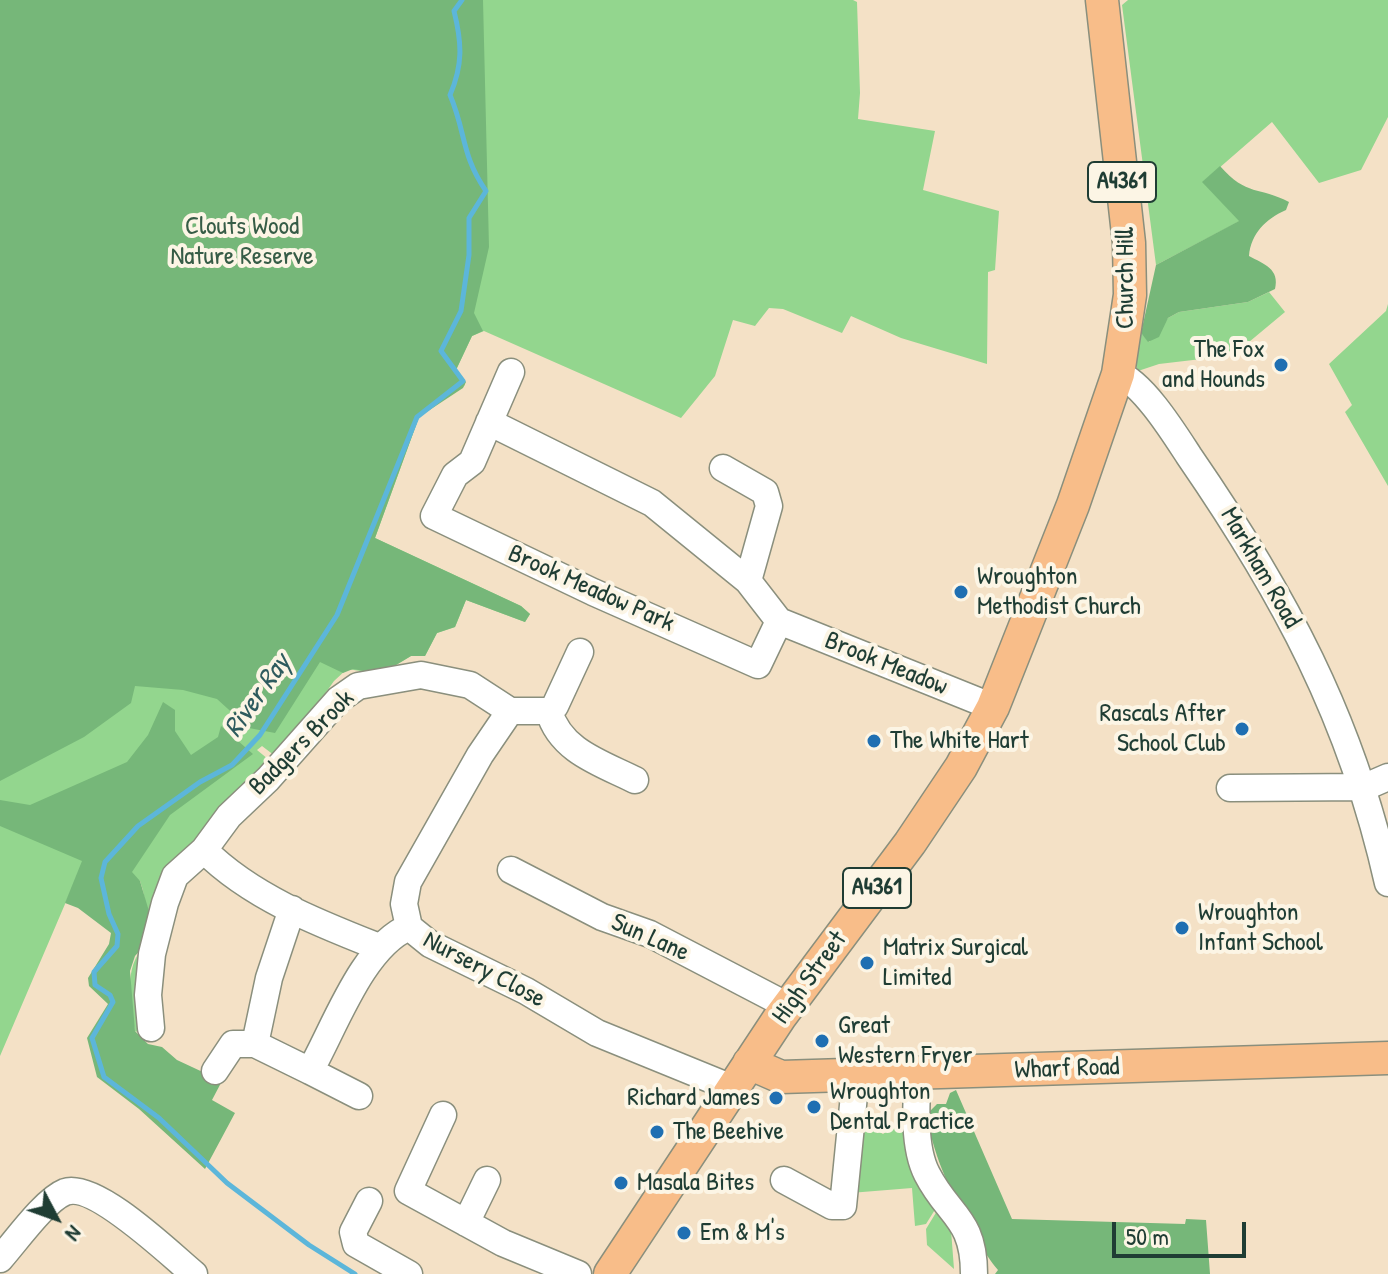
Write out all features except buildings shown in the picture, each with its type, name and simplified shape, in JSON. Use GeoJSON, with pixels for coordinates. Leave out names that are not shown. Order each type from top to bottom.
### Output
{"type":"FeatureCollection","features":[{"type":"Feature","properties":{"kind":"main road","name":"Church Hill"},"geometry":{"type":"LineString","coordinates":[[1102,0],[1129,243],[1130,295],[1120,369]]}},
{"type":"Feature","properties":{"kind":"main road","name":"High Street"},"geometry":{"type":"LineString","coordinates":[[610,1274],[788,1006],[956,776],[993,707],[1073,505],[1120,369]]}},
{"type":"Feature","properties":{"kind":"main road","name":"Wharf Road"},"geometry":{"type":"LineString","coordinates":[[740,1076],[918,1074],[1388,1058]]}},
{"type":"Feature","properties":{"kind":"street","name":"Markham Road"},"geometry":{"type":"LineString","coordinates":[[1120,369],[1144,395],[1227,508],[1277,592],[1376,782],[1388,883]]}},
{"type":"Feature","properties":{"kind":"street","name":"Brook Meadow Park"},"geometry":{"type":"LineString","coordinates":[[511,372],[472,462],[455,475],[434,516],[558,576],[758,665],[779,621]]}},
{"type":"Feature","properties":{"kind":"street"},"geometry":{"type":"LineString","coordinates":[[489,422],[652,503],[748,581],[779,621]]}},
{"type":"Feature","properties":{"kind":"street"},"geometry":{"type":"LineString","coordinates":[[723,468],[765,492],[769,506],[748,581]]}},
{"type":"Feature","properties":{"kind":"street","name":"Brook Meadow"},"geometry":{"type":"LineString","coordinates":[[779,621],[993,707]]}},
{"type":"Feature","properties":{"kind":"street"},"geometry":{"type":"LineString","coordinates":[[510,711],[549,711],[555,706],[580,652]]}},
{"type":"Feature","properties":{"kind":"street","name":"Badgers Brook"},"geometry":{"type":"LineString","coordinates":[[151,1028],[149,977],[165,903],[175,876],[204,850],[229,816],[275,772],[322,716],[358,686],[407,675],[433,676],[470,685],[510,711]]}},
{"type":"Feature","properties":{"kind":"street","name":"Nursery Close"},"geometry":{"type":"LineString","coordinates":[[510,711],[473,767],[408,882],[404,904],[409,927],[430,944],[534,995],[597,1033],[740,1076]]}},
{"type":"Feature","properties":{"kind":"street"},"geometry":{"type":"LineString","coordinates":[[549,711],[555,730],[572,747],[635,780]]}},
{"type":"Feature","properties":{"kind":"street"},"geometry":{"type":"LineString","coordinates":[[1230,788],[1376,782]]}},
{"type":"Feature","properties":{"kind":"street"},"geometry":{"type":"LineString","coordinates":[[204,850],[248,885],[292,909],[379,947]]}},
{"type":"Feature","properties":{"kind":"street","name":"Sun Lane"},"geometry":{"type":"LineString","coordinates":[[511,870],[602,917],[650,934],[788,1006]]}},
{"type":"Feature","properties":{"kind":"street"},"geometry":{"type":"LineString","coordinates":[[255,1044],[269,978],[292,909]]}},
{"type":"Feature","properties":{"kind":"street"},"geometry":{"type":"LineString","coordinates":[[310,1071],[379,947],[409,927]]}},
{"type":"Feature","properties":{"kind":"street"},"geometry":{"type":"LineString","coordinates":[[215,1071],[233,1044],[255,1044],[359,1096]]}},
{"type":"Feature","properties":{"kind":"street"},"geometry":{"type":"LineString","coordinates":[[918,1074],[921,1158],[931,1182],[971,1238],[974,1274]]}},
{"type":"Feature","properties":{"kind":"street"},"geometry":{"type":"LineString","coordinates":[[784,1180],[832,1206],[844,1204],[856,1075]]}},
{"type":"Feature","properties":{"kind":"street"},"geometry":{"type":"LineString","coordinates":[[443,1115],[408,1191],[503,1243],[578,1274]]}},
{"type":"Feature","properties":{"kind":"street"},"geometry":{"type":"LineString","coordinates":[[466,1223],[487,1180]]}},
{"type":"Feature","properties":{"kind":"street"},"geometry":{"type":"LineString","coordinates":[[0,1259],[54,1200],[63,1193],[76,1190],[94,1196],[119,1213],[194,1274]]}},
{"type":"Feature","properties":{"kind":"street"},"geometry":{"type":"LineString","coordinates":[[369,1201],[353,1232],[356,1244],[409,1274]]}},
{"type":"Feature","properties":{"kind":"green space","name":"Clouts Wood Nature Reserve"},"geometry":{"type":"Polygon","coordinates":[[[0,0],[853,0],[857,2],[858,119],[935,131],[923,190],[999,211],[995,270],[988,272],[987,364],[901,338],[851,316],[842,333],[783,309],[769,308],[755,326],[733,320],[715,376],[681,418],[484,331],[472,336],[456,370],[465,385],[419,417],[375,538],[521,606],[530,614],[525,622],[466,600],[455,627],[437,633],[425,656],[411,656],[381,674],[347,669],[334,681],[279,759],[262,746],[257,750],[274,764],[194,847],[142,1034],[135,1031],[130,986],[133,964],[145,945],[143,889],[140,881],[83,862],[0,1056],[0,0]]]}},
{"type":"Feature","properties":{"kind":"green space","name":"Clouts Wood Nature Reserve"},"geometry":{"type":"Polygon","coordinates":[[[0,0],[483,0],[489,247],[474,313],[483,331],[472,336],[456,370],[466,382],[463,388],[419,417],[375,538],[521,606],[530,614],[525,622],[466,600],[455,627],[437,633],[425,656],[411,656],[381,674],[353,669],[343,673],[320,662],[275,733],[249,728],[217,699],[183,690],[135,686],[131,703],[84,737],[0,781],[0,0]]]}},
{"type":"Feature","properties":{"kind":"green space"},"geometry":{"type":"Polygon","coordinates":[[[1128,0],[1388,0],[1388,117],[1361,170],[1319,183],[1272,122],[1203,182],[1240,221],[1156,265],[1122,5],[1128,0]]]}},
{"type":"Feature","properties":{"kind":"green space"},"geometry":{"type":"Polygon","coordinates":[[[1220,166],[1246,187],[1289,202],[1286,210],[1266,222],[1250,248],[1249,256],[1273,272],[1275,289],[1248,302],[1179,312],[1168,318],[1159,337],[1148,342],[1141,333],[1156,265],[1239,221],[1202,182],[1220,166]]]}},
{"type":"Feature","properties":{"kind":"green space"},"geometry":{"type":"Polygon","coordinates":[[[1269,292],[1285,312],[1237,352],[1227,356],[1159,364],[1138,371],[1135,362],[1141,333],[1149,342],[1168,318],[1179,312],[1248,302],[1269,292]]]}},
{"type":"Feature","properties":{"kind":"green space"},"geometry":{"type":"Polygon","coordinates":[[[1388,304],[1388,486],[1345,412],[1352,405],[1329,364],[1386,311],[1388,304]]]}},
{"type":"Feature","properties":{"kind":"green space"},"geometry":{"type":"Polygon","coordinates":[[[163,702],[175,710],[175,731],[191,755],[218,737],[221,726],[253,754],[170,815],[132,872],[140,881],[151,918],[145,945],[135,956],[130,971],[135,1031],[148,1044],[162,1047],[177,1060],[222,1081],[212,1100],[235,1113],[205,1169],[139,1109],[97,1077],[87,1038],[108,1004],[89,986],[88,978],[109,944],[111,933],[78,908],[65,903],[82,861],[0,826],[0,800],[30,805],[127,762],[148,735],[163,702]]]}},
{"type":"Feature","properties":{"kind":"green space"},"geometry":{"type":"Polygon","coordinates":[[[956,1090],[1012,1219],[1185,1224],[1186,1219],[1206,1220],[1210,1274],[995,1274],[998,1270],[976,1238],[953,1195],[930,1130],[928,1113],[937,1104],[946,1104],[950,1093],[956,1090]]]}},
{"type":"Feature","properties":{"kind":"green space"},"geometry":{"type":"Polygon","coordinates":[[[859,1120],[883,1134],[893,1127],[910,1127],[916,1182],[936,1208],[926,1224],[915,1226],[912,1188],[850,1193],[859,1120]]]}},
{"type":"Feature","properties":{"kind":"green space"},"geometry":{"type":"Polygon","coordinates":[[[937,1211],[951,1230],[954,1269],[927,1245],[926,1229],[937,1211]]]}},
{"type":"Feature","properties":{"kind":"waterway","name":"River Ray"},"geometry":{"type":"LineString","coordinates":[[355,1274],[309,1245],[227,1183],[159,1118],[104,1077],[92,1038],[113,1002],[110,995],[95,985],[94,972],[117,946],[118,934],[109,914],[101,878],[105,862],[138,826],[200,782],[232,765],[260,735],[337,615],[417,417],[463,381],[441,351],[461,311],[469,255],[469,218],[486,191],[472,166],[450,95],[460,54],[454,11],[462,0]]}},
{"type":"Feature","properties":{"kind":"place","name":"The Fox and Hounds"},"geometry":{"type":"Point","coordinates":[1281,365]}},
{"type":"Feature","properties":{"kind":"place","name":"Wroughton Methodist Church"},"geometry":{"type":"Point","coordinates":[961,592]}},
{"type":"Feature","properties":{"kind":"place","name":"Rascals After School Club"},"geometry":{"type":"Point","coordinates":[1242,729]}},
{"type":"Feature","properties":{"kind":"place","name":"The White Hart"},"geometry":{"type":"Point","coordinates":[874,741]}},
{"type":"Feature","properties":{"kind":"place","name":"Wroughton Infant School"},"geometry":{"type":"Point","coordinates":[1182,928]}},
{"type":"Feature","properties":{"kind":"place","name":"Matrix Surgical Limited"},"geometry":{"type":"Point","coordinates":[867,963]}},
{"type":"Feature","properties":{"kind":"place","name":"Great Western Fryer"},"geometry":{"type":"Point","coordinates":[822,1041]}},
{"type":"Feature","properties":{"kind":"place","name":"Richard James"},"geometry":{"type":"Point","coordinates":[776,1098]}},
{"type":"Feature","properties":{"kind":"place","name":"Wroughton Dental Practice"},"geometry":{"type":"Point","coordinates":[814,1107]}},
{"type":"Feature","properties":{"kind":"place","name":"The Beehive"},"geometry":{"type":"Point","coordinates":[657,1132]}},
{"type":"Feature","properties":{"kind":"place","name":"Masala Bites"},"geometry":{"type":"Point","coordinates":[621,1183]}},
{"type":"Feature","properties":{"kind":"place","name":"Em & M's"},"geometry":{"type":"Point","coordinates":[684,1233]}}]}
